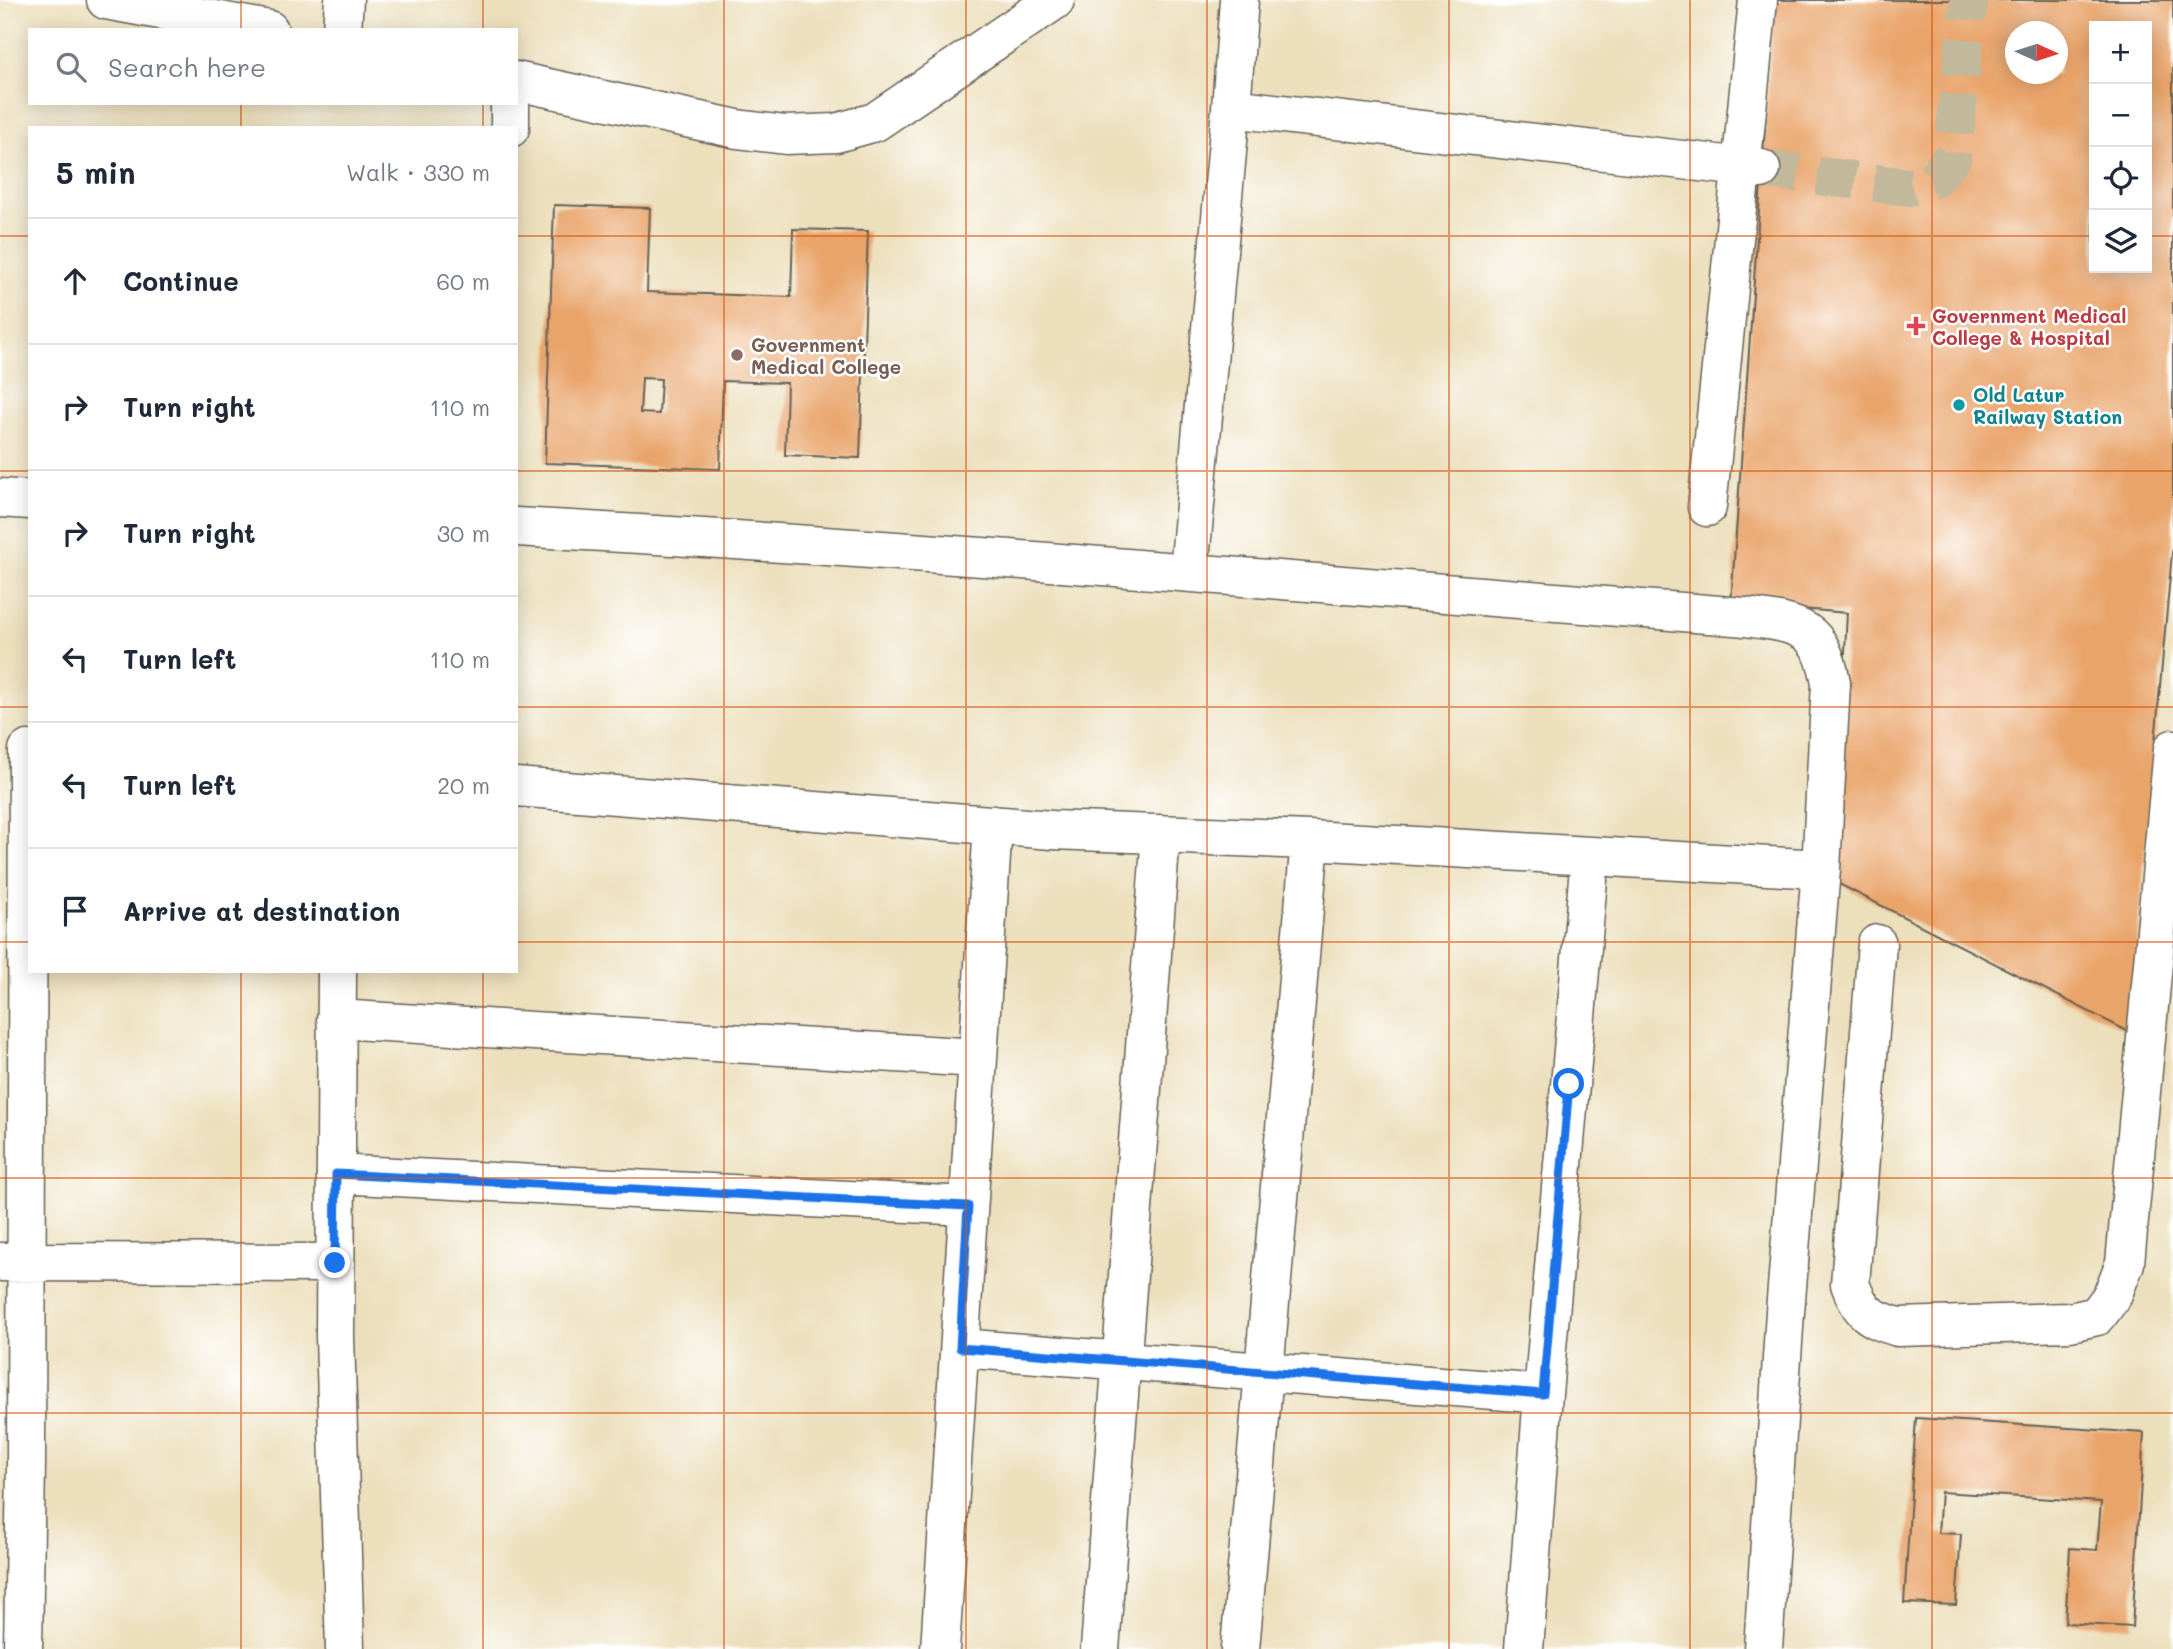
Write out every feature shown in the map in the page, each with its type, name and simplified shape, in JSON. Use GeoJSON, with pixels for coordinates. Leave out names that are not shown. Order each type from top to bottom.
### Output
{"type":"FeatureCollection","features":[{"type":"Feature","properties":{"kind":"street"},"geometry":{"type":"LineString","coordinates":[[106,0],[258,28]]}},
{"type":"Feature","properties":{"kind":"street"},"geometry":{"type":"LineString","coordinates":[[342,28],[344,0]]}},
{"type":"Feature","properties":{"kind":"street"},"geometry":{"type":"LineString","coordinates":[[518,81],[737,129],[786,135],[836,133],[875,122],[1055,0]]}},
{"type":"Feature","properties":{"kind":"street"},"geometry":{"type":"LineString","coordinates":[[1189,572],[1239,0]]}},
{"type":"Feature","properties":{"kind":"street"},"geometry":{"type":"LineString","coordinates":[[1707,507],[1752,168],[1758,0]]}},
{"type":"Feature","properties":{"kind":"street"},"geometry":{"type":"LineString","coordinates":[[510,105],[510,126]]}},
{"type":"Feature","properties":{"kind":"street"},"geometry":{"type":"LineString","coordinates":[[1231,108],[1752,168]]}},
{"type":"Feature","properties":{"kind":"street"},"geometry":{"type":"LineString","coordinates":[[0,498],[28,500]]}},
{"type":"Feature","properties":{"kind":"street"},"geometry":{"type":"LineString","coordinates":[[518,527],[762,540],[1745,617],[1800,628],[1817,640],[1827,659],[1831,684],[1821,869],[1785,1312],[1763,1649]]}},
{"type":"Feature","properties":{"kind":"street"},"geometry":{"type":"LineString","coordinates":[[15,1646],[13,1261],[19,749]]}},
{"type":"Feature","properties":{"kind":"street"},"geometry":{"type":"LineString","coordinates":[[1877,944],[1850,1284],[1857,1303],[1872,1320],[1898,1327],[2070,1322],[2097,1316],[2112,1296],[2125,1263],[2173,749]]}},
{"type":"Feature","properties":{"kind":"street"},"geometry":{"type":"LineString","coordinates":[[518,787],[993,825],[1821,869]]}},
{"type":"Feature","properties":{"kind":"street"},"geometry":{"type":"LineString","coordinates":[[940,1649],[993,825]]}},
{"type":"Feature","properties":{"kind":"street"},"geometry":{"type":"LineString","coordinates":[[1100,1649],[1161,834]]}},
{"type":"Feature","properties":{"kind":"street"},"geometry":{"type":"LineString","coordinates":[[1240,1649],[1310,840]]}},
{"type":"Feature","properties":{"kind":"street"},"geometry":{"type":"LineString","coordinates":[[1524,1649],[1543,1394],[1590,856]]}},
{"type":"Feature","properties":{"kind":"street"},"geometry":{"type":"LineString","coordinates":[[337,973],[335,1351],[345,1649]]}},
{"type":"Feature","properties":{"kind":"street"},"geometry":{"type":"LineString","coordinates":[[336,1019],[978,1058]]}},
{"type":"Feature","properties":{"kind":"street"},"geometry":{"type":"LineString","coordinates":[[336,1174],[968,1206]]}},
{"type":"Feature","properties":{"kind":"street"},"geometry":{"type":"LineString","coordinates":[[13,1261],[335,1263]]}},
{"type":"Feature","properties":{"kind":"street"},"geometry":{"type":"LineString","coordinates":[[960,1348],[1543,1394]]}},
{"type":"Feature","properties":{"kind":"building","name":"Old Latur Railway Station"},"geometry":{"type":"Polygon","coordinates":[[[1774,0],[2173,0],[2173,542],[2129,1032],[1833,881],[1847,613],[1731,603],[1774,0]]]}},
{"type":"Feature","properties":{"kind":"building"},"geometry":{"type":"Polygon","coordinates":[[[554,205],[650,208],[647,292],[791,297],[793,229],[868,231],[860,458],[785,455],[787,383],[723,381],[720,469],[545,463],[554,205]],[[642,378],[640,413],[659,414],[661,379],[642,378]]]}},
{"type":"Feature","properties":{"kind":"building"},"geometry":{"type":"Polygon","coordinates":[[[1916,1418],[2144,1433],[2132,1627],[2065,1623],[2070,1548],[2097,1550],[2101,1502],[1941,1492],[1938,1533],[1961,1534],[1956,1605],[1904,1603],[1916,1418]]]}},
{"type":"Feature","properties":{"kind":"tunnel"},"geometry":{"type":"LineString","coordinates":[[1761,169],[1909,187],[1934,179],[1952,158],[1969,0]]}},
{"type":"Feature","properties":{"kind":"place","name":"Government Medical College & Hospital"},"geometry":{"type":"Point","coordinates":[1916,326]}},
{"type":"Feature","properties":{"kind":"place","name":"Government Medical College"},"geometry":{"type":"Point","coordinates":[737,355]}},
{"type":"Feature","properties":{"kind":"place","name":"Old Latur Railway Station"},"geometry":{"type":"Point","coordinates":[1959,405]}},
{"type":"Feature","properties":{"kind":"route"},"geometry":{"type":"LineString","coordinates":[[335,1263],[336,1174],[968,1206],[960,1348],[1543,1394],[1569,1084]]}}]}
